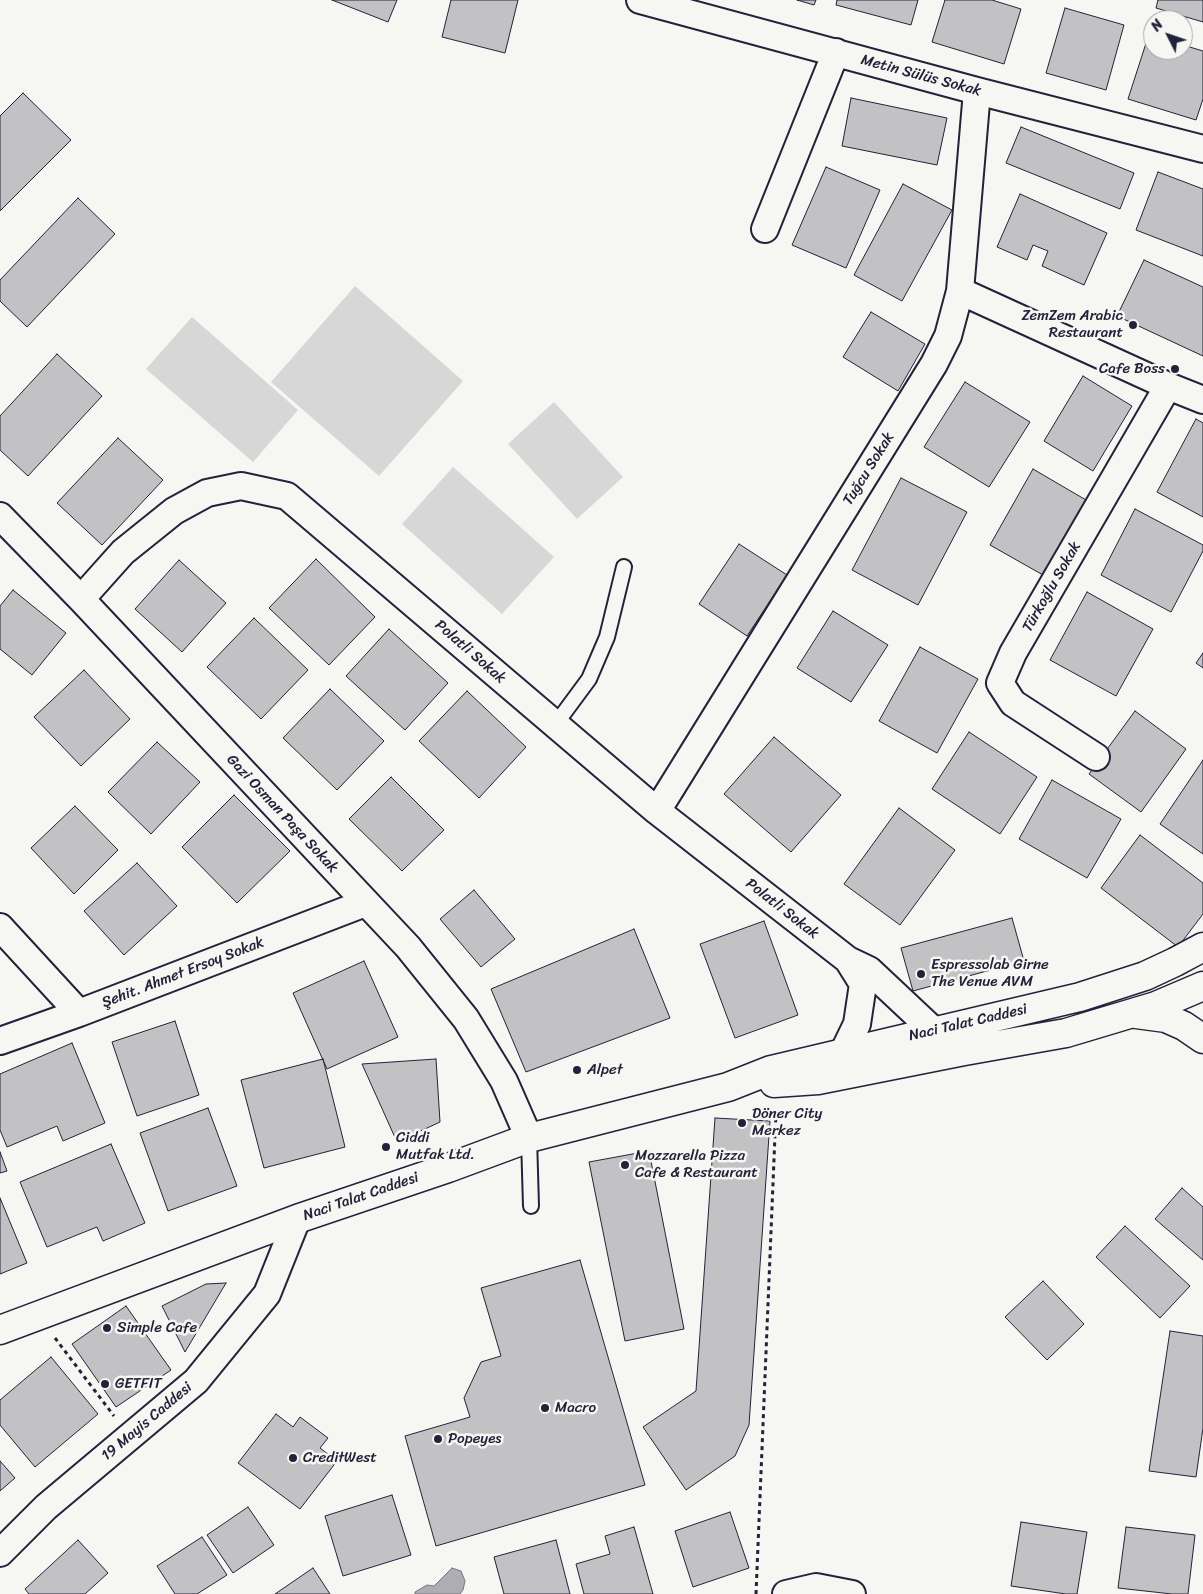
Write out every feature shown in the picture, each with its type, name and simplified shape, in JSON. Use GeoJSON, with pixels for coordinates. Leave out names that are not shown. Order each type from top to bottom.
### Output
{"type":"FeatureCollection","features":[{"type":"Feature","properties":{"kind":"main road","name":"Naci Talat Caddesi"},"geometry":{"type":"LineString","coordinates":[[0,1330],[297,1219],[448,1168],[529,1138],[728,1087],[771,1070],[1080,997],[1145,976],[1203,947]]}},
{"type":"Feature","properties":{"kind":"main road","name":"Naci Talat Caddesi"},"geometry":{"type":"LineString","coordinates":[[728,1087],[818,1080],[1066,1033],[1156,1006],[1203,986]]}},
{"type":"Feature","properties":{"kind":"main road"},"geometry":{"type":"LineString","coordinates":[[1134,1013],[1166,1018],[1184,1026],[1203,1039]]}},
{"type":"Feature","properties":{"kind":"street","name":"Metin Sülüs Sokak"},"geometry":{"type":"LineString","coordinates":[[640,0],[977,91],[1203,149]]}},
{"type":"Feature","properties":{"kind":"street"},"geometry":{"type":"LineString","coordinates":[[765,229],[836,52]]}},
{"type":"Feature","properties":{"kind":"street","name":"Tuğcu Sokak"},"geometry":{"type":"LineString","coordinates":[[657,811],[934,364],[948,336],[960,291],[977,91]]}},
{"type":"Feature","properties":{"kind":"street"},"geometry":{"type":"LineString","coordinates":[[960,291],[1168,386],[1203,400]]}},
{"type":"Feature","properties":{"kind":"street","name":"Türkoğlu Sokak"},"geometry":{"type":"LineString","coordinates":[[1096,757],[1013,703],[1000,683],[1013,653],[1168,386]]}},
{"type":"Feature","properties":{"kind":"street","name":"Polatli Sokak"},"geometry":{"type":"LineString","coordinates":[[80,599],[123,552],[174,511],[207,494],[241,486],[287,496],[657,811],[848,960],[869,970],[934,1031]]}},
{"type":"Feature","properties":{"kind":"street","name":"Gazi Osman Paşa Sokak"},"geometry":{"type":"LineString","coordinates":[[0,516],[408,948],[466,1019],[504,1081],[529,1138]]}},
{"type":"Feature","properties":{"kind":"street","name":"Şehit. Ahmet Ersoy Sokak"},"geometry":{"type":"LineString","coordinates":[[0,1040],[79,1013],[365,903]]}},
{"type":"Feature","properties":{"kind":"street"},"geometry":{"type":"LineString","coordinates":[[0,927],[79,1013]]}},
{"type":"Feature","properties":{"kind":"street","name":"Polatli Sokak"},"geometry":{"type":"LineString","coordinates":[[843,1053],[857,1024],[862,984],[848,960]]}},
{"type":"Feature","properties":{"kind":"street","name":"19 Mayis Caddesi"},"geometry":{"type":"LineString","coordinates":[[0,1553],[46,1508],[196,1381],[267,1294],[297,1219]]}},
{"type":"Feature","properties":{"kind":"street"},"geometry":{"type":"LineString","coordinates":[[786,1594],[816,1587],[852,1594]]}},
{"type":"Feature","properties":{"kind":"lane"},"geometry":{"type":"LineString","coordinates":[[555,725],[588,680],[607,637],[624,567]]}},
{"type":"Feature","properties":{"kind":"lane"},"geometry":{"type":"LineString","coordinates":[[529,1138],[531,1206]]}},
{"type":"Feature","properties":{"kind":"path"},"geometry":{"type":"LineString","coordinates":[[756,1594],[777,1083]]}},
{"type":"Feature","properties":{"kind":"path"},"geometry":{"type":"LineString","coordinates":[[38,1316],[130,1436]]}},
{"type":"Feature","properties":{"kind":"shaded area"},"geometry":{"type":"Polygon","coordinates":[[[355,286],[463,381],[379,476],[271,382],[355,286]]]}},
{"type":"Feature","properties":{"kind":"shaded area"},"geometry":{"type":"Polygon","coordinates":[[[192,317],[298,410],[253,462],[146,369],[192,317]]]}},
{"type":"Feature","properties":{"kind":"shaded area"},"geometry":{"type":"Polygon","coordinates":[[[554,402],[623,477],[577,519],[508,444],[554,402]]]}},
{"type":"Feature","properties":{"kind":"shaded area"},"geometry":{"type":"Polygon","coordinates":[[[453,467],[554,557],[502,614],[402,524],[453,467]]]}},
{"type":"Feature","properties":{"kind":"shaded area"},"geometry":{"type":"Polygon","coordinates":[[[452,1568],[461,1571],[465,1581],[460,1594],[415,1594],[415,1592],[427,1585],[434,1586],[452,1568]]]}},
{"type":"Feature","properties":{"kind":"building"},"geometry":{"type":"Polygon","coordinates":[[[332,0],[397,0],[388,22],[332,0]]]}},
{"type":"Feature","properties":{"kind":"building"},"geometry":{"type":"Polygon","coordinates":[[[451,0],[518,0],[505,53],[442,37],[451,0]]]}},
{"type":"Feature","properties":{"kind":"building"},"geometry":{"type":"Polygon","coordinates":[[[797,0],[816,0],[814,5],[797,0]]]}},
{"type":"Feature","properties":{"kind":"building"},"geometry":{"type":"Polygon","coordinates":[[[837,0],[918,0],[911,25],[836,5],[837,0]]]}},
{"type":"Feature","properties":{"kind":"building"},"geometry":{"type":"Polygon","coordinates":[[[945,0],[992,0],[1021,9],[1004,64],[932,42],[945,0]]]}},
{"type":"Feature","properties":{"kind":"building"},"geometry":{"type":"Polygon","coordinates":[[[1158,0],[1203,0],[1203,22],[1193,19],[1193,10],[1163,10],[1156,8],[1158,0]]]}},
{"type":"Feature","properties":{"kind":"building"},"geometry":{"type":"Polygon","coordinates":[[[1065,8],[1124,25],[1106,90],[1046,73],[1065,8]]]}},
{"type":"Feature","properties":{"kind":"building"},"geometry":{"type":"Polygon","coordinates":[[[1193,48],[1203,51],[1203,99],[1196,120],[1128,99],[1143,53],[1143,60],[1193,60],[1193,48]]]}},
{"type":"Feature","properties":{"kind":"building"},"geometry":{"type":"Polygon","coordinates":[[[23,93],[71,140],[0,211],[0,116],[23,93]]]}},
{"type":"Feature","properties":{"kind":"building"},"geometry":{"type":"Polygon","coordinates":[[[851,98],[947,118],[937,165],[842,146],[851,98]]]}},
{"type":"Feature","properties":{"kind":"building"},"geometry":{"type":"Polygon","coordinates":[[[1021,127],[1134,173],[1120,209],[1006,163],[1021,127]]]}},
{"type":"Feature","properties":{"kind":"building"},"geometry":{"type":"Polygon","coordinates":[[[826,167],[880,190],[846,268],[792,245],[826,167]]]}},
{"type":"Feature","properties":{"kind":"building"},"geometry":{"type":"Polygon","coordinates":[[[1158,172],[1203,189],[1203,256],[1136,230],[1158,172]]]}},
{"type":"Feature","properties":{"kind":"building"},"geometry":{"type":"Polygon","coordinates":[[[903,184],[952,210],[902,301],[854,275],[903,184]]]}},
{"type":"Feature","properties":{"kind":"building"},"geometry":{"type":"Polygon","coordinates":[[[1020,194],[1107,233],[1084,285],[1042,266],[1048,251],[1033,245],[1027,260],[997,247],[1020,194]]]}},
{"type":"Feature","properties":{"kind":"building"},"geometry":{"type":"Polygon","coordinates":[[[78,198],[115,234],[27,327],[0,301],[0,280],[78,198]]]}},
{"type":"Feature","properties":{"kind":"building"},"geometry":{"type":"Polygon","coordinates":[[[1144,260],[1203,287],[1203,356],[1117,316],[1144,260]]]}},
{"type":"Feature","properties":{"kind":"building"},"geometry":{"type":"Polygon","coordinates":[[[871,312],[925,344],[898,391],[843,357],[871,312]]]}},
{"type":"Feature","properties":{"kind":"building"},"geometry":{"type":"Polygon","coordinates":[[[57,354],[102,396],[28,476],[0,450],[0,416],[57,354]]]}},
{"type":"Feature","properties":{"kind":"building"},"geometry":{"type":"Polygon","coordinates":[[[1083,376],[1132,406],[1093,471],[1044,441],[1083,376]]]}},
{"type":"Feature","properties":{"kind":"building"},"geometry":{"type":"Polygon","coordinates":[[[965,382],[1030,422],[989,487],[924,447],[965,382]]]}},
{"type":"Feature","properties":{"kind":"building"},"geometry":{"type":"Polygon","coordinates":[[[1196,419],[1203,423],[1203,517],[1157,492],[1196,419]]]}},
{"type":"Feature","properties":{"kind":"building"},"geometry":{"type":"Polygon","coordinates":[[[118,438],[163,480],[102,545],[57,503],[118,438]]]}},
{"type":"Feature","properties":{"kind":"building"},"geometry":{"type":"Polygon","coordinates":[[[1033,469],[1086,500],[1043,575],[990,545],[1033,469]]]}},
{"type":"Feature","properties":{"kind":"building"},"geometry":{"type":"Polygon","coordinates":[[[901,478],[967,512],[918,605],[852,570],[901,478]]]}},
{"type":"Feature","properties":{"kind":"building"},"geometry":{"type":"Polygon","coordinates":[[[1135,509],[1203,545],[1203,551],[1171,612],[1101,575],[1135,509]]]}},
{"type":"Feature","properties":{"kind":"building"},"geometry":{"type":"Polygon","coordinates":[[[739,544],[787,575],[747,636],[699,604],[739,544]]]}},
{"type":"Feature","properties":{"kind":"building"},"geometry":{"type":"Polygon","coordinates":[[[316,559],[375,617],[329,665],[269,608],[316,559]]]}},
{"type":"Feature","properties":{"kind":"building"},"geometry":{"type":"Polygon","coordinates":[[[179,560],[226,603],[182,652],[135,609],[179,560]]]}},
{"type":"Feature","properties":{"kind":"building"},"geometry":{"type":"Polygon","coordinates":[[[13,590],[66,633],[32,675],[0,649],[0,606],[13,590]]]}},
{"type":"Feature","properties":{"kind":"building"},"geometry":{"type":"Polygon","coordinates":[[[1087,592],[1153,629],[1116,696],[1050,660],[1087,592]]]}},
{"type":"Feature","properties":{"kind":"building"},"geometry":{"type":"Polygon","coordinates":[[[833,611],[888,645],[851,702],[797,668],[833,611]]]}},
{"type":"Feature","properties":{"kind":"building"},"geometry":{"type":"Polygon","coordinates":[[[254,618],[308,670],[261,719],[207,667],[254,618]]]}},
{"type":"Feature","properties":{"kind":"building"},"geometry":{"type":"Polygon","coordinates":[[[389,629],[448,683],[405,730],[346,676],[389,629]]]}},
{"type":"Feature","properties":{"kind":"building"},"geometry":{"type":"Polygon","coordinates":[[[920,647],[978,679],[937,753],[879,721],[920,647]]]}},
{"type":"Feature","properties":{"kind":"building"},"geometry":{"type":"Polygon","coordinates":[[[1203,653],[1203,668],[1196,663],[1203,653]]]}},
{"type":"Feature","properties":{"kind":"building"},"geometry":{"type":"Polygon","coordinates":[[[84,670],[130,719],[81,766],[34,717],[84,670]]]}},
{"type":"Feature","properties":{"kind":"building"},"geometry":{"type":"Polygon","coordinates":[[[330,689],[384,741],[337,790],[283,738],[330,689]]]}},
{"type":"Feature","properties":{"kind":"building"},"geometry":{"type":"Polygon","coordinates":[[[467,691],[526,747],[479,798],[419,741],[467,691]]]}},
{"type":"Feature","properties":{"kind":"building"},"geometry":{"type":"Polygon","coordinates":[[[1135,711],[1186,749],[1141,812],[1089,774],[1135,711]]]}},
{"type":"Feature","properties":{"kind":"building"},"geometry":{"type":"Polygon","coordinates":[[[969,732],[1037,777],[1000,834],[932,789],[969,732]]]}},
{"type":"Feature","properties":{"kind":"building"},"geometry":{"type":"Polygon","coordinates":[[[774,737],[841,795],[791,852],[724,794],[774,737]]]}},
{"type":"Feature","properties":{"kind":"building"},"geometry":{"type":"Polygon","coordinates":[[[157,742],[200,782],[151,834],[108,792],[157,742]]]}},
{"type":"Feature","properties":{"kind":"building"},"geometry":{"type":"Polygon","coordinates":[[[1203,760],[1203,854],[1160,824],[1203,760]]]}},
{"type":"Feature","properties":{"kind":"building"},"geometry":{"type":"Polygon","coordinates":[[[391,777],[444,830],[402,871],[349,819],[391,777]]]}},
{"type":"Feature","properties":{"kind":"building"},"geometry":{"type":"Polygon","coordinates":[[[1052,780],[1121,819],[1087,878],[1019,839],[1052,780]]]}},
{"type":"Feature","properties":{"kind":"building"},"geometry":{"type":"Polygon","coordinates":[[[234,795],[290,851],[237,903],[182,847],[234,795]]]}},
{"type":"Feature","properties":{"kind":"building"},"geometry":{"type":"Polygon","coordinates":[[[75,806],[118,850],[74,894],[31,848],[75,806]]]}},
{"type":"Feature","properties":{"kind":"building"},"geometry":{"type":"Polygon","coordinates":[[[899,808],[955,850],[900,925],[844,884],[899,808]]]}},
{"type":"Feature","properties":{"kind":"building"},"geometry":{"type":"Polygon","coordinates":[[[1140,835],[1203,883],[1203,914],[1178,947],[1101,888],[1140,835]]]}},
{"type":"Feature","properties":{"kind":"building"},"geometry":{"type":"Polygon","coordinates":[[[137,863],[177,906],[124,955],[84,911],[137,863]]]}},
{"type":"Feature","properties":{"kind":"building"},"geometry":{"type":"Polygon","coordinates":[[[474,890],[515,939],[481,967],[440,919],[474,890]]]}},
{"type":"Feature","properties":{"kind":"building"},"geometry":{"type":"Polygon","coordinates":[[[1012,918],[1024,961],[913,991],[901,948],[1012,918]]]}},
{"type":"Feature","properties":{"kind":"building"},"geometry":{"type":"Polygon","coordinates":[[[764,921],[798,1015],[735,1038],[700,944],[764,921]]]}},
{"type":"Feature","properties":{"kind":"building"},"geometry":{"type":"Polygon","coordinates":[[[634,929],[670,1018],[526,1072],[491,989],[634,929]]]}},
{"type":"Feature","properties":{"kind":"building"},"geometry":{"type":"Polygon","coordinates":[[[364,961],[398,1037],[327,1069],[293,993],[364,961]]]}},
{"type":"Feature","properties":{"kind":"building"},"geometry":{"type":"Polygon","coordinates":[[[175,1021],[199,1095],[137,1116],[112,1042],[175,1021]]]}},
{"type":"Feature","properties":{"kind":"building"},"geometry":{"type":"Polygon","coordinates":[[[72,1043],[105,1123],[63,1141],[57,1126],[7,1147],[0,1130],[0,1074],[72,1043]]]}},
{"type":"Feature","properties":{"kind":"building"},"geometry":{"type":"Polygon","coordinates":[[[323,1059],[345,1147],[264,1168],[241,1080],[323,1059]]]}},
{"type":"Feature","properties":{"kind":"building"},"geometry":{"type":"Polygon","coordinates":[[[436,1059],[440,1122],[397,1142],[362,1064],[436,1059]]]}},
{"type":"Feature","properties":{"kind":"building"},"geometry":{"type":"Polygon","coordinates":[[[208,1108],[237,1186],[168,1211],[140,1133],[208,1108]]]}},
{"type":"Feature","properties":{"kind":"building"},"geometry":{"type":"Polygon","coordinates":[[[715,1118],[770,1121],[749,1425],[735,1456],[686,1490],[643,1427],[696,1391],[715,1118]]]}},
{"type":"Feature","properties":{"kind":"building"},"geometry":{"type":"Polygon","coordinates":[[[111,1144],[145,1223],[103,1241],[97,1227],[47,1247],[20,1182],[111,1144]]]}},
{"type":"Feature","properties":{"kind":"building"},"geometry":{"type":"Polygon","coordinates":[[[649,1151],[684,1329],[625,1341],[589,1162],[649,1151]]]}},
{"type":"Feature","properties":{"kind":"building"},"geometry":{"type":"Polygon","coordinates":[[[0,1152],[7,1171],[0,1173],[0,1152]]]}},
{"type":"Feature","properties":{"kind":"building"},"geometry":{"type":"Polygon","coordinates":[[[1182,1188],[1203,1207],[1203,1260],[1155,1219],[1182,1188]]]}},
{"type":"Feature","properties":{"kind":"building"},"geometry":{"type":"Polygon","coordinates":[[[0,1198],[27,1263],[0,1274],[0,1198]]]}},
{"type":"Feature","properties":{"kind":"building"},"geometry":{"type":"Polygon","coordinates":[[[1125,1226],[1190,1286],[1160,1318],[1096,1257],[1125,1226]]]}},
{"type":"Feature","properties":{"kind":"building","name":"Macro"},"geometry":{"type":"Polygon","coordinates":[[[580,1260],[645,1485],[436,1546],[405,1436],[470,1417],[464,1398],[481,1362],[501,1356],[481,1288],[580,1260]]]}},
{"type":"Feature","properties":{"kind":"building"},"geometry":{"type":"Polygon","coordinates":[[[1043,1281],[1084,1324],[1047,1360],[1005,1317],[1043,1281]]]}},
{"type":"Feature","properties":{"kind":"building"},"geometry":{"type":"Polygon","coordinates":[[[226,1283],[185,1352],[162,1306],[206,1284],[226,1283]]]}},
{"type":"Feature","properties":{"kind":"building"},"geometry":{"type":"Polygon","coordinates":[[[126,1306],[171,1370],[116,1407],[72,1344],[126,1306]]]}},
{"type":"Feature","properties":{"kind":"building"},"geometry":{"type":"Polygon","coordinates":[[[1170,1331],[1203,1336],[1203,1428],[1196,1477],[1149,1471],[1170,1331]]]}},
{"type":"Feature","properties":{"kind":"building"},"geometry":{"type":"Polygon","coordinates":[[[51,1357],[98,1414],[35,1467],[0,1425],[0,1400],[51,1357]]]}},
{"type":"Feature","properties":{"kind":"building"},"geometry":{"type":"Polygon","coordinates":[[[276,1414],[293,1427],[300,1417],[328,1438],[320,1448],[337,1461],[300,1509],[238,1463],[276,1414]]]}},
{"type":"Feature","properties":{"kind":"building"},"geometry":{"type":"Polygon","coordinates":[[[0,1461],[15,1478],[0,1491],[0,1461]]]}},
{"type":"Feature","properties":{"kind":"building"},"geometry":{"type":"Polygon","coordinates":[[[392,1495],[411,1555],[343,1576],[325,1516],[392,1495]]]}},
{"type":"Feature","properties":{"kind":"building"},"geometry":{"type":"Polygon","coordinates":[[[248,1507],[274,1545],[233,1573],[207,1535],[248,1507]]]}},
{"type":"Feature","properties":{"kind":"building"},"geometry":{"type":"Polygon","coordinates":[[[730,1512],[749,1568],[693,1587],[675,1531],[730,1512]]]}},
{"type":"Feature","properties":{"kind":"building"},"geometry":{"type":"Polygon","coordinates":[[[1021,1522],[1087,1532],[1077,1594],[1011,1586],[1021,1522]]]}},
{"type":"Feature","properties":{"kind":"building"},"geometry":{"type":"Polygon","coordinates":[[[634,1527],[653,1594],[584,1594],[576,1564],[610,1554],[605,1536],[634,1527]]]}},
{"type":"Feature","properties":{"kind":"building"},"geometry":{"type":"Polygon","coordinates":[[[1126,1527],[1195,1535],[1188,1594],[1118,1588],[1126,1527]]]}},
{"type":"Feature","properties":{"kind":"building"},"geometry":{"type":"Polygon","coordinates":[[[202,1537],[227,1575],[197,1594],[175,1594],[157,1566],[202,1537]]]}},
{"type":"Feature","properties":{"kind":"building"},"geometry":{"type":"Polygon","coordinates":[[[78,1540],[108,1573],[85,1594],[29,1594],[25,1589],[78,1540]]]}},
{"type":"Feature","properties":{"kind":"building"},"geometry":{"type":"Polygon","coordinates":[[[556,1540],[570,1594],[504,1594],[494,1557],[556,1540]]]}},
{"type":"Feature","properties":{"kind":"building"},"geometry":{"type":"Polygon","coordinates":[[[313,1568],[330,1594],[275,1594],[313,1568]]]}},
{"type":"Feature","properties":{"kind":"place","name":"ZemZem Arabic Restaurant"},"geometry":{"type":"Point","coordinates":[1133,325]}},
{"type":"Feature","properties":{"kind":"place","name":"Cafe Boss"},"geometry":{"type":"Point","coordinates":[1175,369]}},
{"type":"Feature","properties":{"kind":"place","name":"Espressolab Girne The Venue AVM"},"geometry":{"type":"Point","coordinates":[921,974]}},
{"type":"Feature","properties":{"kind":"place","name":"Alpet"},"geometry":{"type":"Point","coordinates":[577,1070]}},
{"type":"Feature","properties":{"kind":"place","name":"Döner City Merkez"},"geometry":{"type":"Point","coordinates":[742,1123]}},
{"type":"Feature","properties":{"kind":"place","name":"Ciddi Mutfak Ltd."},"geometry":{"type":"Point","coordinates":[386,1147]}},
{"type":"Feature","properties":{"kind":"place","name":"Mozzarella Pizza Cafe & Restaurant"},"geometry":{"type":"Point","coordinates":[625,1165]}},
{"type":"Feature","properties":{"kind":"place","name":"Simple Cafe"},"geometry":{"type":"Point","coordinates":[107,1328]}},
{"type":"Feature","properties":{"kind":"place","name":"GETFIT"},"geometry":{"type":"Point","coordinates":[105,1384]}},
{"type":"Feature","properties":{"kind":"place","name":"Macro"},"geometry":{"type":"Point","coordinates":[545,1408]}},
{"type":"Feature","properties":{"kind":"place","name":"Popeyes"},"geometry":{"type":"Point","coordinates":[438,1439]}},
{"type":"Feature","properties":{"kind":"place","name":"CreditWest"},"geometry":{"type":"Point","coordinates":[293,1458]}}]}
